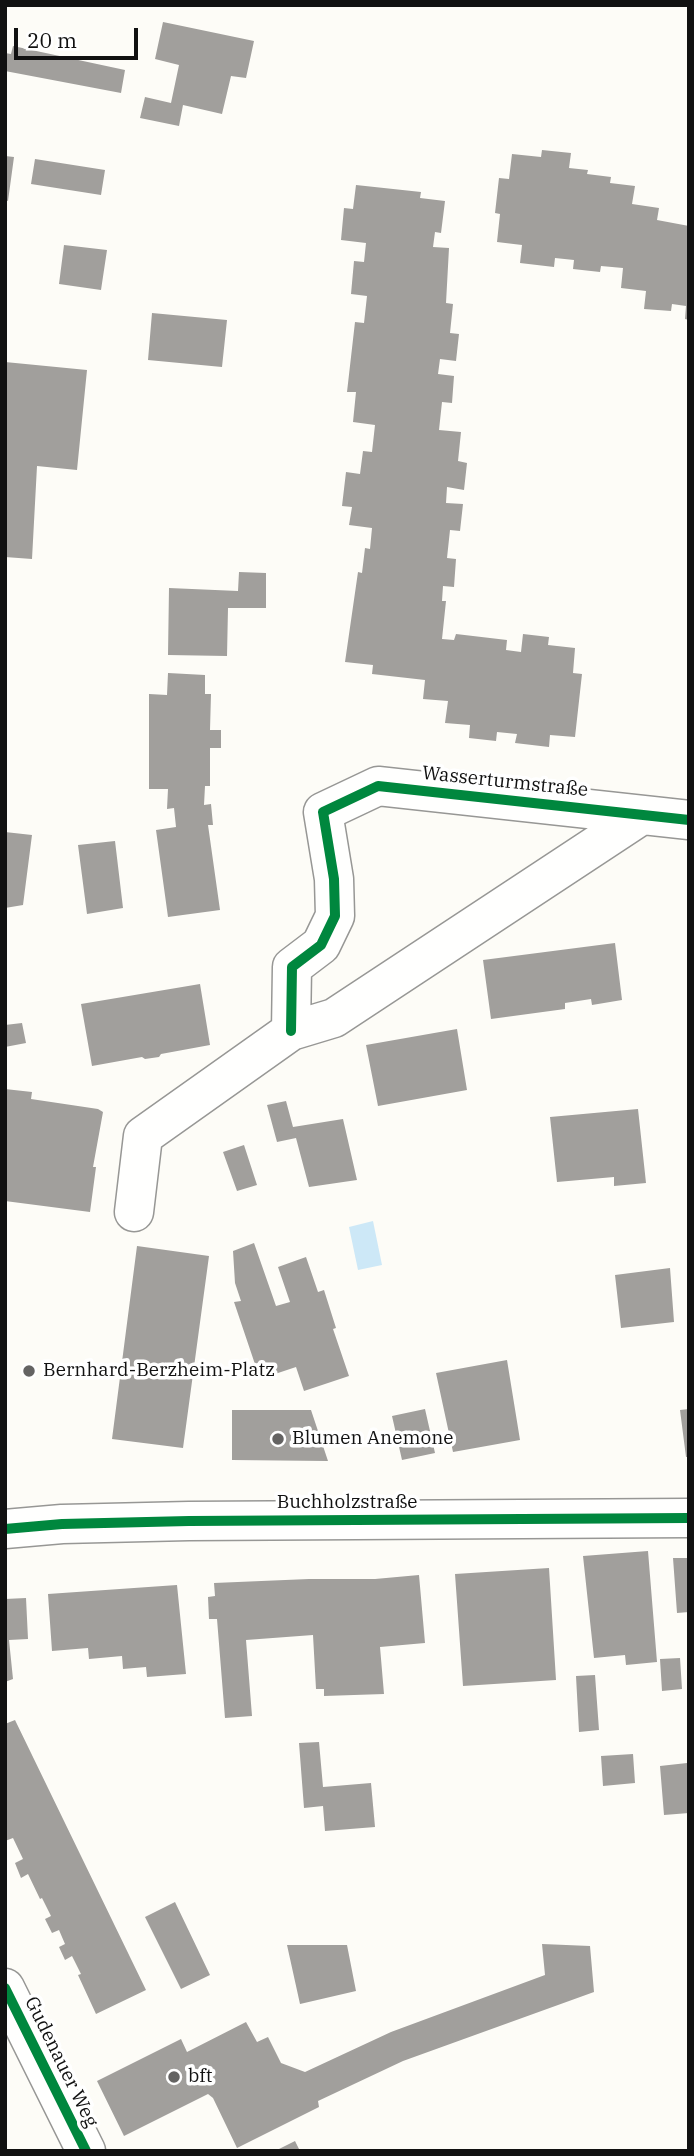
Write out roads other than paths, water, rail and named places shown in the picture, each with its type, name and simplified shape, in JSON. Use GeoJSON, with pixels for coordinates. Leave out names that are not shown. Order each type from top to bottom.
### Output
{"type":"FeatureCollection","features":[{"type":"Feature","properties":{"kind":"street","name":"Wasserturmstraße"},"geometry":{"type":"LineString","coordinates":[[291,1031],[292,967],[321,945],[335,916],[334,879],[323,812],[378,786],[689,820]]}},
{"type":"Feature","properties":{"kind":"street"},"geometry":{"type":"LineString","coordinates":[[134,1212],[143,1136],[291,1031],[334,1018],[642,815]]}},
{"type":"Feature","properties":{"kind":"street","name":"Buchholzstraße"},"geometry":{"type":"LineString","coordinates":[[5,1529],[62,1524],[176,1522],[689,1518]]}},
{"type":"Feature","properties":{"kind":"street","name":"Gudenauer Weg"},"geometry":{"type":"LineString","coordinates":[[5,1988],[86,2151]]}},
{"type":"Feature","properties":{"kind":"water"},"geometry":{"type":"Polygon","coordinates":[[[373,1221],[382,1265],[358,1270],[349,1227],[373,1221]]]}},
{"type":"Feature","properties":{"kind":"place","name":"Bernhard-Berzheim-Platz"},"geometry":{"type":"Point","coordinates":[29,1371]}},
{"type":"Feature","properties":{"kind":"place","name":"Blumen Anemone"},"geometry":{"type":"Point","coordinates":[278,1439]}},
{"type":"Feature","properties":{"kind":"place","name":"bft"},"geometry":{"type":"Point","coordinates":[174,2077]}}]}
